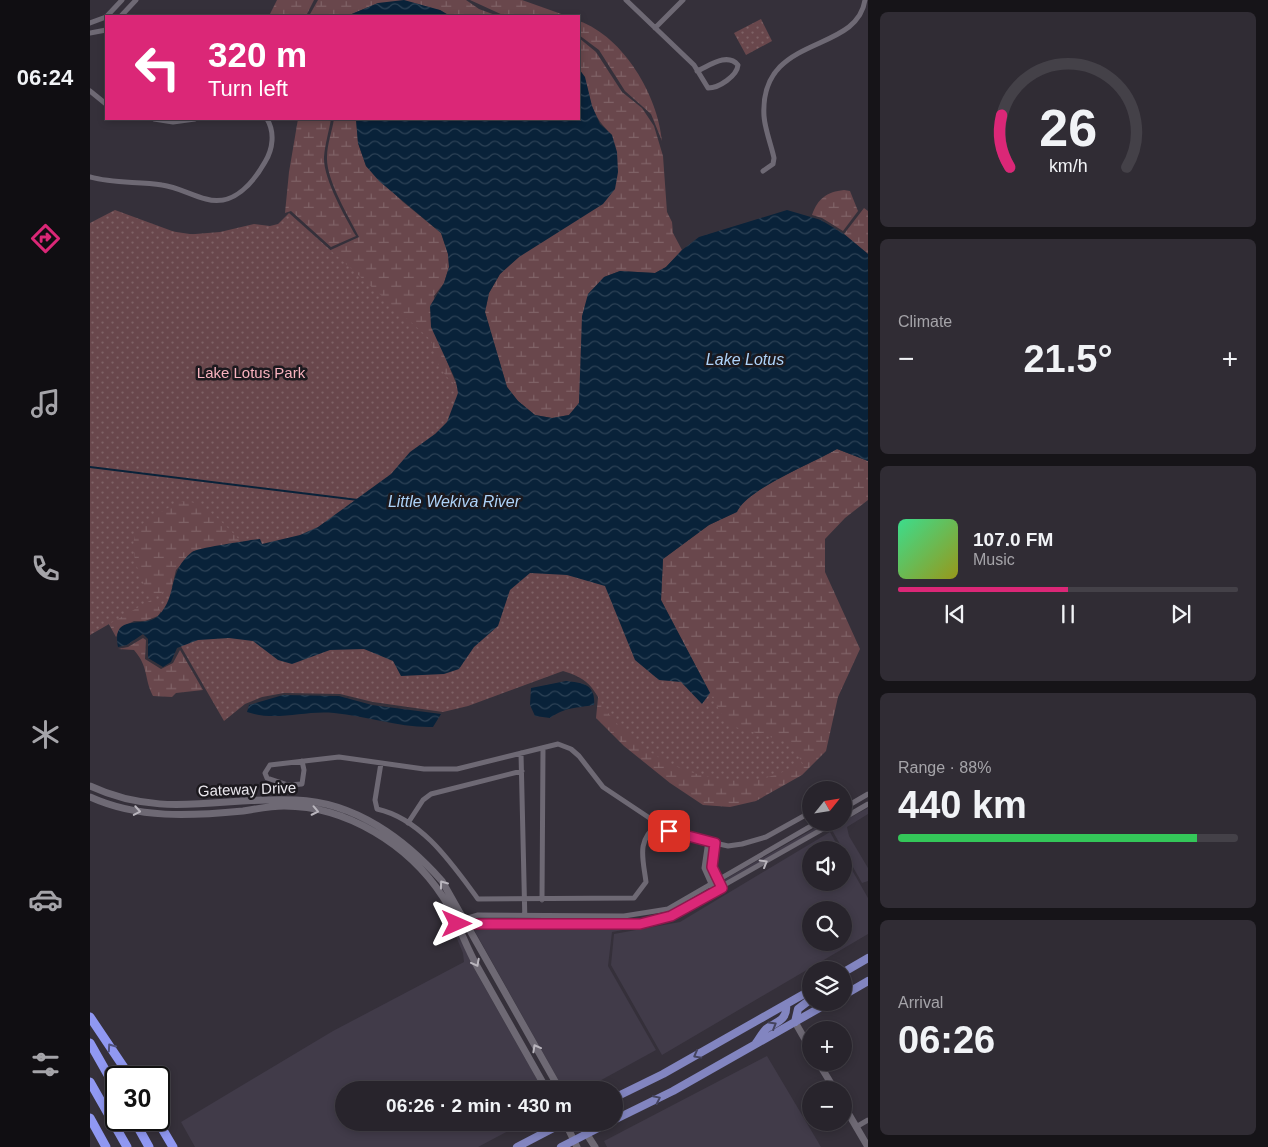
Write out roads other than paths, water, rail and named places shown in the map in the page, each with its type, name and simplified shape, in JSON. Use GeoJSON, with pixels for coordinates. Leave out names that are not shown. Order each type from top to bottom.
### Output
{"type":"FeatureCollection","features":[{"type":"Feature","properties":{"kind":"highway"},"geometry":{"type":"LineString","coordinates":[[90,1017],[123,1066]]}},
{"type":"Feature","properties":{"kind":"highway"},"geometry":{"type":"LineString","coordinates":[[90,1043],[105,1070]]}},
{"type":"Feature","properties":{"kind":"highway"},"geometry":{"type":"LineString","coordinates":[[90,1082],[127,1147]]}},
{"type":"Feature","properties":{"kind":"highway"},"geometry":{"type":"LineString","coordinates":[[90,1118],[106,1147]]}},
{"type":"Feature","properties":{"kind":"highway"},"geometry":{"type":"LineString","coordinates":[[140,1131],[149,1147]]}},
{"type":"Feature","properties":{"kind":"highway"},"geometry":{"type":"LineString","coordinates":[[163,1131],[173,1147]]}},
{"type":"Feature","properties":{"kind":"main road"},"geometry":{"type":"LineString","coordinates":[[852,967],[868,958]]}},
{"type":"Feature","properties":{"kind":"main road"},"geometry":{"type":"LineString","coordinates":[[852,990],[868,981]]}},
{"type":"Feature","properties":{"kind":"main road"},"geometry":{"type":"LineString","coordinates":[[623,1094],[662,1074],[802,995]]}},
{"type":"Feature","properties":{"kind":"main road"},"geometry":{"type":"LineString","coordinates":[[755,1045],[765,1030],[784,1017],[787,1011],[786,1005]]}},
{"type":"Feature","properties":{"kind":"main road"},"geometry":{"type":"LineString","coordinates":[[795,1022],[798,1009],[802,1006]]}},
{"type":"Feature","properties":{"kind":"main road"},"geometry":{"type":"LineString","coordinates":[[623,1116],[672,1091],[814,1011]]}},
{"type":"Feature","properties":{"kind":"main road"},"geometry":{"type":"LineString","coordinates":[[517,1147],[549,1131]]}},
{"type":"Feature","properties":{"kind":"main road"},"geometry":{"type":"LineString","coordinates":[[561,1147],[575,1144],[593,1131]]}},
{"type":"Feature","properties":{"kind":"street"},"geometry":{"type":"LineString","coordinates":[[107,15],[122,0]]}},
{"type":"Feature","properties":{"kind":"street"},"geometry":{"type":"LineString","coordinates":[[125,15],[136,0]]}},
{"type":"Feature","properties":{"kind":"street"},"geometry":{"type":"LineString","coordinates":[[626,0],[697,71],[708,88],[714,88],[737,72],[736,62],[726,59],[697,71]]}},
{"type":"Feature","properties":{"kind":"street"},"geometry":{"type":"LineString","coordinates":[[655,28],[683,0]]}},
{"type":"Feature","properties":{"kind":"street"},"geometry":{"type":"LineString","coordinates":[[762,171],[773,164],[774,158],[764,116],[769,86],[775,73],[786,59],[836,37],[864,11],[865,0]]}},
{"type":"Feature","properties":{"kind":"street"},"geometry":{"type":"LineString","coordinates":[[90,23],[105,16]]}},
{"type":"Feature","properties":{"kind":"street"},"geometry":{"type":"LineString","coordinates":[[90,33],[105,30]]}},
{"type":"Feature","properties":{"kind":"street"},"geometry":{"type":"LineString","coordinates":[[90,91],[105,103]]}},
{"type":"Feature","properties":{"kind":"street"},"geometry":{"type":"LineString","coordinates":[[160,120],[173,122],[188,120]]}},
{"type":"Feature","properties":{"kind":"street"},"geometry":{"type":"LineString","coordinates":[[90,177],[102,180],[161,185],[208,200],[221,201],[232,198],[244,190],[258,174],[268,158],[272,142],[272,131],[268,120]]}},
{"type":"Feature","properties":{"kind":"street"},"geometry":{"type":"LineString","coordinates":[[302,761],[304,770],[302,784],[288,785],[267,778],[266,773],[270,765],[339,756],[424,770],[457,769],[558,744],[571,749],[603,786],[669,831],[728,846],[766,837],[802,817]]}},
{"type":"Feature","properties":{"kind":"street"},"geometry":{"type":"LineString","coordinates":[[542,900],[543,748]]}},
{"type":"Feature","properties":{"kind":"street"},"geometry":{"type":"LineString","coordinates":[[521,753],[525,924]]}},
{"type":"Feature","properties":{"kind":"street"},"geometry":{"type":"LineString","coordinates":[[382,762],[375,800],[377,809],[394,814],[437,846],[478,899],[634,898],[646,882],[642,861],[642,843],[658,824]]}},
{"type":"Feature","properties":{"kind":"street"},"geometry":{"type":"LineString","coordinates":[[408,823],[423,800],[431,794],[522,771]]}},
{"type":"Feature","properties":{"kind":"street","name":"Gateway Drive"},"geometry":{"type":"LineString","coordinates":[[90,786],[134,801],[167,806],[298,800],[324,804],[347,812],[385,830],[422,859],[442,881],[555,1081]]}},
{"type":"Feature","properties":{"kind":"street"},"geometry":{"type":"LineString","coordinates":[[852,803],[868,794]]}},
{"type":"Feature","properties":{"kind":"street","name":"Gateway Drive"},"geometry":{"type":"LineString","coordinates":[[90,797],[129,810],[181,816],[284,806],[314,810],[337,816],[395,845],[416,864],[443,897],[473,958],[542,1081]]}},
{"type":"Feature","properties":{"kind":"street"},"geometry":{"type":"LineString","coordinates":[[852,813],[868,804]]}},
{"type":"Feature","properties":{"kind":"street"},"geometry":{"type":"LineString","coordinates":[[466,922],[478,915],[645,914],[668,909],[802,831]]}},
{"type":"Feature","properties":{"kind":"street"},"geometry":{"type":"LineString","coordinates":[[457,924],[466,922],[640,924],[671,916],[820,831]]}},
{"type":"Feature","properties":{"kind":"street"},"geometry":{"type":"LineString","coordinates":[[708,841],[704,868],[715,892]]}},
{"type":"Feature","properties":{"kind":"street"},"geometry":{"type":"LineString","coordinates":[[715,843],[712,867],[722,888]]}},
{"type":"Feature","properties":{"kind":"street"},"geometry":{"type":"LineString","coordinates":[[704,868],[712,867]]}},
{"type":"Feature","properties":{"kind":"street"},"geometry":{"type":"LineString","coordinates":[[506,1016],[516,1011]]}},
{"type":"Feature","properties":{"kind":"street"},"geometry":{"type":"LineString","coordinates":[[795,1022],[802,1034]]}},
{"type":"Feature","properties":{"kind":"street"},"geometry":{"type":"LineString","coordinates":[[852,1120],[868,1147]]}},
{"type":"Feature","properties":{"kind":"street"},"geometry":{"type":"LineString","coordinates":[[856,1127],[868,1120]]}},
{"type":"Feature","properties":{"kind":"street"},"geometry":{"type":"LineString","coordinates":[[569,1131],[575,1144]]}},
{"type":"Feature","properties":{"kind":"street"},"geometry":{"type":"LineString","coordinates":[[585,1131],[595,1147]]}},
{"type":"Feature","properties":{"kind":"water"},"geometry":{"type":"Polygon","coordinates":[[[404,0],[440,10],[448,15],[349,15],[378,3],[404,0]]]}},
{"type":"Feature","properties":{"kind":"water","name":"Lake Lotus"},"geometry":{"type":"Polygon","coordinates":[[[580,70],[585,77],[592,106],[600,124],[612,135],[617,152],[618,172],[615,189],[603,204],[519,257],[500,274],[489,293],[485,312],[507,387],[518,401],[535,415],[552,418],[569,415],[579,403],[582,316],[588,294],[604,277],[620,271],[655,273],[666,267],[682,250],[699,237],[787,210],[821,220],[844,234],[868,254],[868,461],[837,449],[753,494],[737,512],[709,525],[663,559],[661,600],[710,693],[702,704],[681,682],[659,680],[635,660],[605,586],[567,575],[530,573],[510,590],[498,626],[474,647],[459,669],[444,674],[401,676],[393,661],[364,649],[330,650],[292,664],[278,660],[253,641],[229,638],[198,640],[177,648],[171,662],[163,667],[148,658],[148,639],[143,634],[127,645],[118,647],[117,636],[119,629],[124,625],[153,619],[159,615],[169,600],[179,567],[192,552],[251,540],[260,539],[262,544],[300,535],[318,527],[391,474],[410,452],[435,434],[447,422],[458,393],[456,381],[431,327],[430,306],[444,283],[449,267],[448,254],[441,233],[379,181],[366,166],[358,143],[356,120],[580,120],[580,70]]]}},
{"type":"Feature","properties":{"kind":"water"},"geometry":{"type":"Polygon","coordinates":[[[566,681],[583,684],[591,689],[594,705],[566,710],[550,718],[535,716],[530,705],[531,688],[566,681]]]}},
{"type":"Feature","properties":{"kind":"water"},"geometry":{"type":"Polygon","coordinates":[[[283,695],[339,696],[372,705],[441,714],[433,727],[420,727],[334,713],[269,716],[247,712],[249,705],[283,695]]]}},
{"type":"Feature","properties":{"kind":"waterway","name":"Little Wekiva River"},"geometry":{"type":"LineString","coordinates":[[90,467],[358,500]]}},
{"type":"Feature","properties":{"kind":"park label","name":"Lake Lotus Park"},"geometry":{"type":"Point","coordinates":[251,372]}}]}
